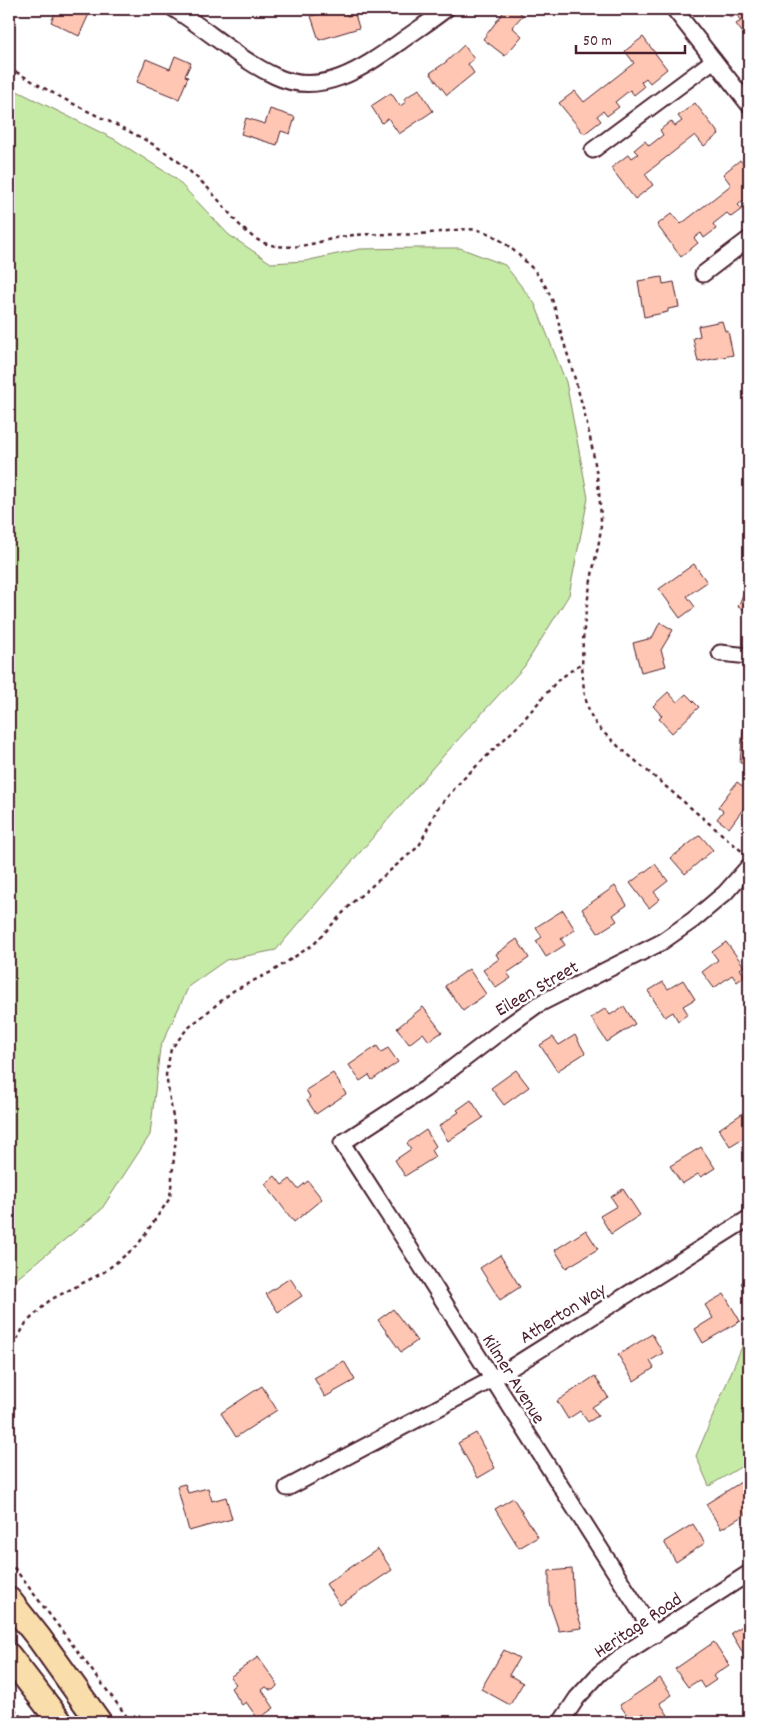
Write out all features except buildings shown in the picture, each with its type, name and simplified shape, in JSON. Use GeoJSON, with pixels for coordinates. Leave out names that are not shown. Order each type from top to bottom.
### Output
{"type":"FeatureCollection","features":[{"type":"Feature","properties":{"kind":"main road"},"geometry":{"type":"LineString","coordinates":[[9,1600],[99,1722]]}},
{"type":"Feature","properties":{"kind":"main road"},"geometry":{"type":"LineString","coordinates":[[9,1656],[60,1722]]}},
{"type":"Feature","properties":{"kind":"street"},"geometry":{"type":"LineString","coordinates":[[174,9],[256,66],[277,77],[299,82],[323,83],[345,77],[366,66],[446,9]]}},
{"type":"Feature","properties":{"kind":"street"},"geometry":{"type":"LineString","coordinates":[[674,9],[749,105]]}},
{"type":"Feature","properties":{"kind":"street"},"geometry":{"type":"LineString","coordinates":[[593,150],[714,60]]}},
{"type":"Feature","properties":{"kind":"street"},"geometry":{"type":"LineString","coordinates":[[703,274],[749,239]]}},
{"type":"Feature","properties":{"kind":"street"},"geometry":{"type":"LineString","coordinates":[[720,653],[749,656]]}},
{"type":"Feature","properties":{"kind":"street","name":"Eileen Street"},"geometry":{"type":"LineString","coordinates":[[342,1143],[425,1088],[538,1005],[660,943],[694,920],[726,893],[749,866]]}},
{"type":"Feature","properties":{"kind":"street","name":"Kilmer Avenue"},"geometry":{"type":"LineString","coordinates":[[342,1143],[655,1635]]}},
{"type":"Feature","properties":{"kind":"street","name":"Atherton Way"},"geometry":{"type":"LineString","coordinates":[[286,1488],[493,1379],[749,1218]]}},
{"type":"Feature","properties":{"kind":"street","name":"Heritage Road"},"geometry":{"type":"LineString","coordinates":[[561,1722],[577,1698],[600,1673],[627,1652],[749,1573]]}},
{"type":"Feature","properties":{"kind":"path"},"geometry":{"type":"LineString","coordinates":[[9,68],[75,105],[135,134],[174,158],[215,195],[240,224],[255,238],[267,245],[286,247],[311,245],[344,236],[373,233],[417,235],[466,228],[481,230],[495,236],[526,261],[539,276],[550,296],[578,389],[597,483],[601,523],[586,612],[583,662],[584,684],[590,713],[599,728],[749,857]]}},
{"type":"Feature","properties":{"kind":"path"},"geometry":{"type":"LineString","coordinates":[[9,1354],[26,1323],[50,1300],[104,1272],[137,1246],[170,1198],[176,1136],[166,1075],[171,1049],[187,1028],[233,991],[273,971],[314,944],[353,902],[419,846],[437,809],[461,781],[519,725],[558,681],[583,662]]}},
{"type":"Feature","properties":{"kind":"path"},"geometry":{"type":"LineString","coordinates":[[9,1561],[131,1722]]}},
{"type":"Feature","properties":{"kind":"path"},"geometry":{"type":"LineString","coordinates":[[9,1702],[25,1722]]}},
{"type":"Feature","properties":{"kind":"green space"},"geometry":{"type":"Polygon","coordinates":[[[9,87],[114,139],[175,178],[229,235],[271,263],[305,261],[360,249],[460,248],[505,265],[535,304],[566,382],[588,498],[569,595],[524,667],[436,764],[276,950],[226,960],[189,986],[160,1048],[150,1135],[101,1210],[9,1285],[9,87]]]}},
{"type":"Feature","properties":{"kind":"green space"},"geometry":{"type":"Polygon","coordinates":[[[749,1330],[749,1462],[709,1486],[696,1456],[749,1330]]]}}]}
